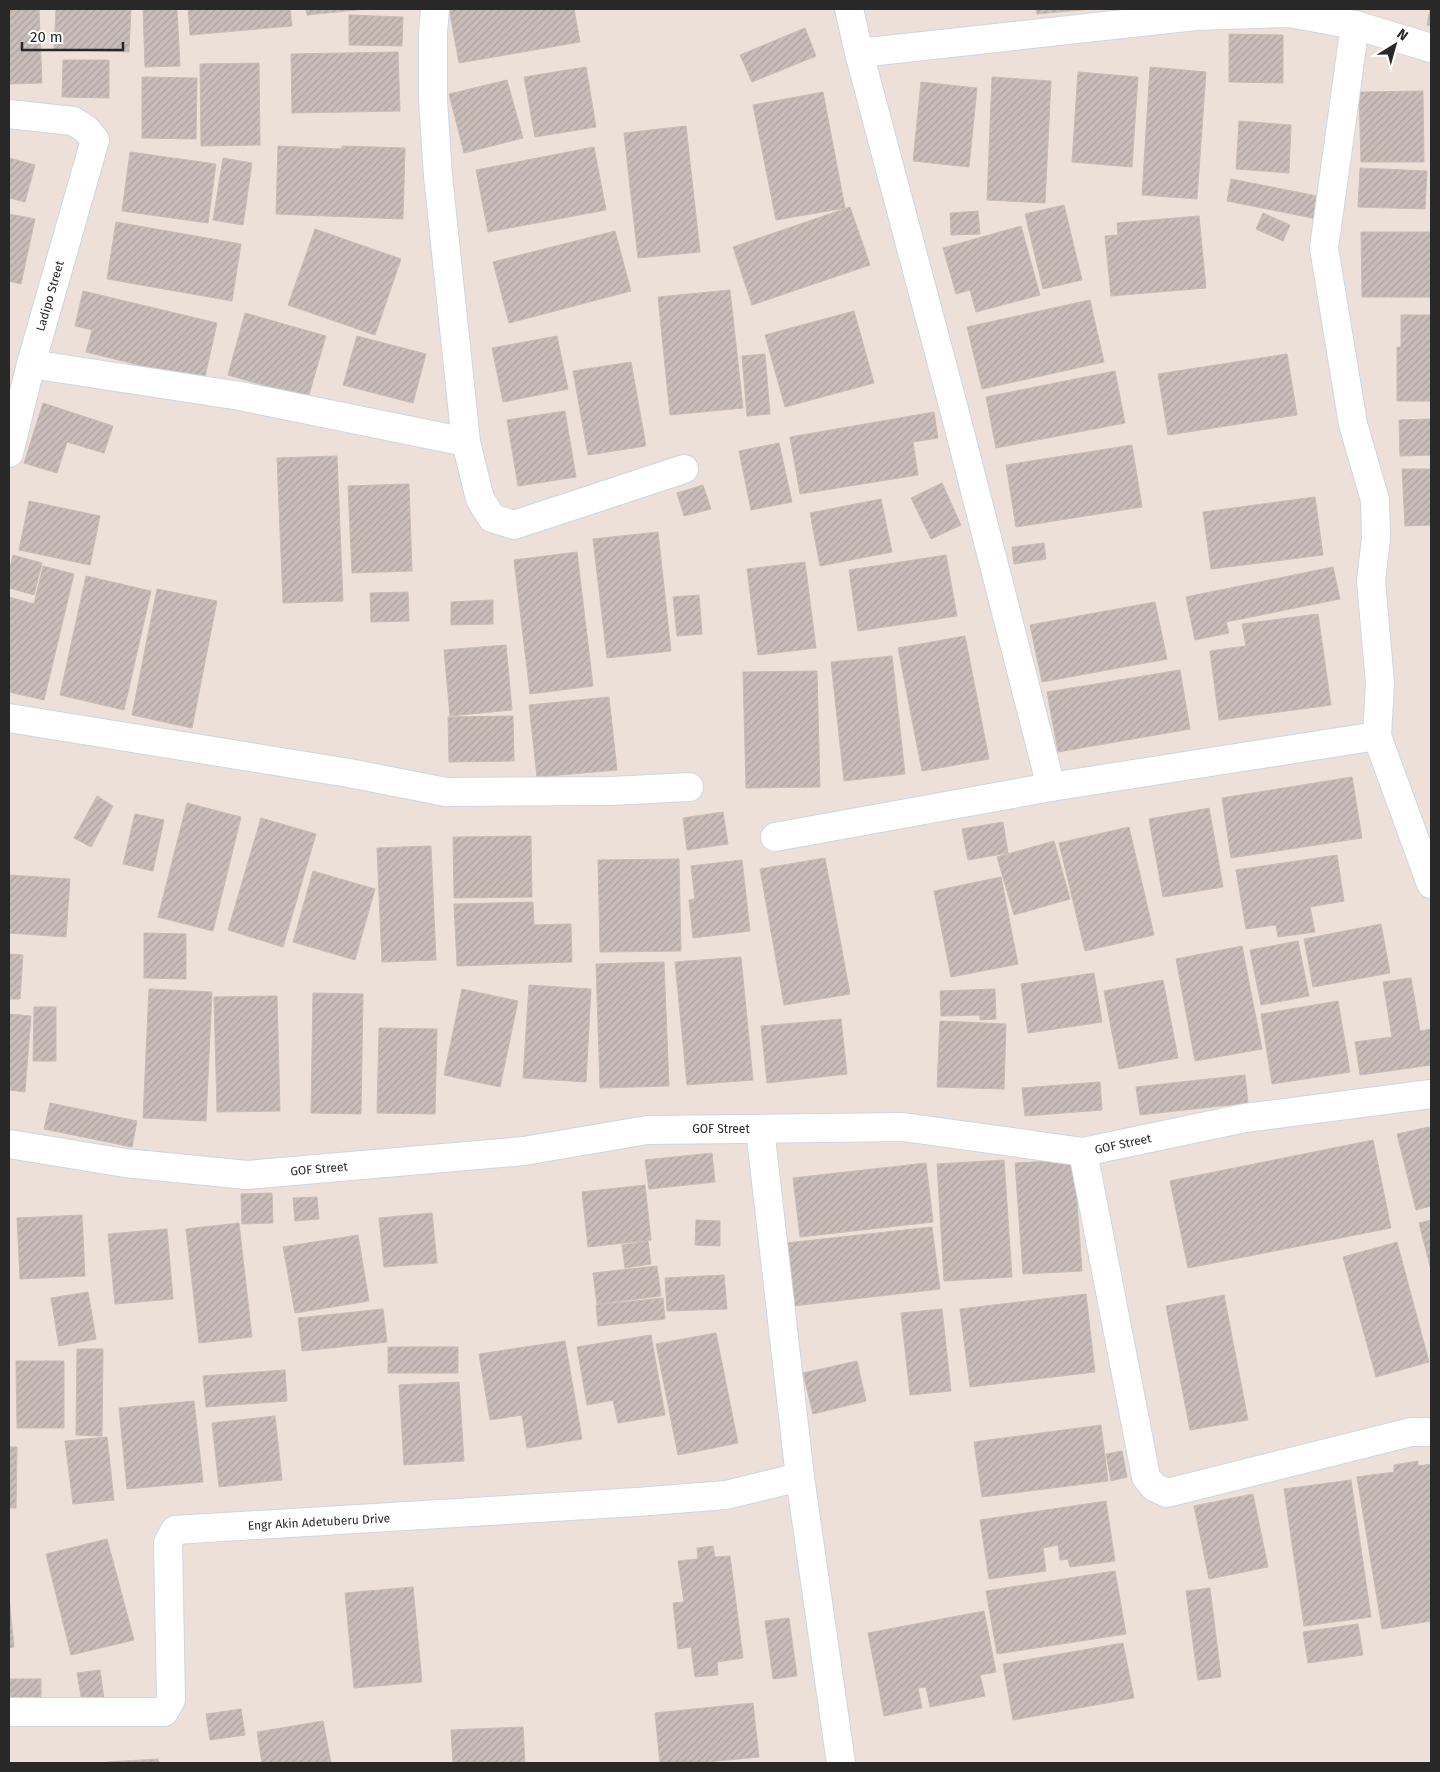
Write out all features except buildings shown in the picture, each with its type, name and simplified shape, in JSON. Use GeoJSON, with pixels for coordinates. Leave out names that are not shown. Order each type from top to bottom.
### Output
{"type":"FeatureCollection","features":[{"type":"Feature","properties":{"kind":"street"},"geometry":{"type":"LineString","coordinates":[[435,9],[433,100],[438,176],[466,442],[480,499],[492,518],[514,525],[684,469]]}},
{"type":"Feature","properties":{"kind":"street"},"geometry":{"type":"LineString","coordinates":[[849,9],[1051,788]]}},
{"type":"Feature","properties":{"kind":"street"},"geometry":{"type":"LineString","coordinates":[[859,53],[1196,13],[1289,13],[1354,25],[1431,48]]}},
{"type":"Feature","properties":{"kind":"street"},"geometry":{"type":"LineString","coordinates":[[1354,25],[1324,248],[1353,424],[1375,500],[1376,538],[1371,581],[1380,683],[1377,736],[1431,884]]}},
{"type":"Feature","properties":{"kind":"street","name":"Ladipo Street"},"geometry":{"type":"LineString","coordinates":[[9,114],[73,121],[86,129],[95,140],[31,364],[9,453]]}},
{"type":"Feature","properties":{"kind":"street"},"geometry":{"type":"LineString","coordinates":[[31,364],[240,396],[466,442]]}},
{"type":"Feature","properties":{"kind":"street"},"geometry":{"type":"LineString","coordinates":[[9,718],[348,773],[446,792],[611,791],[690,786]]}},
{"type":"Feature","properties":{"kind":"street"},"geometry":{"type":"LineString","coordinates":[[775,838],[1051,788],[1377,736]]}},
{"type":"Feature","properties":{"kind":"street","name":"GOF Street"},"geometry":{"type":"LineString","coordinates":[[9,1144],[125,1163],[247,1175],[524,1151],[647,1130],[903,1127],[1083,1152],[1245,1118],[1431,1094]]}},
{"type":"Feature","properties":{"kind":"street"},"geometry":{"type":"LineString","coordinates":[[760,1129],[800,1477],[841,1763]]}},
{"type":"Feature","properties":{"kind":"street"},"geometry":{"type":"LineString","coordinates":[[1083,1152],[1146,1477],[1154,1487],[1167,1492],[1411,1432],[1431,1432]]}},
{"type":"Feature","properties":{"kind":"street","name":"Engr Akin Adetuberu Drive"},"geometry":{"type":"LineString","coordinates":[[9,1712],[164,1712],[171,1700],[168,1543],[175,1530],[628,1503],[726,1495],[800,1477]]}}]}
